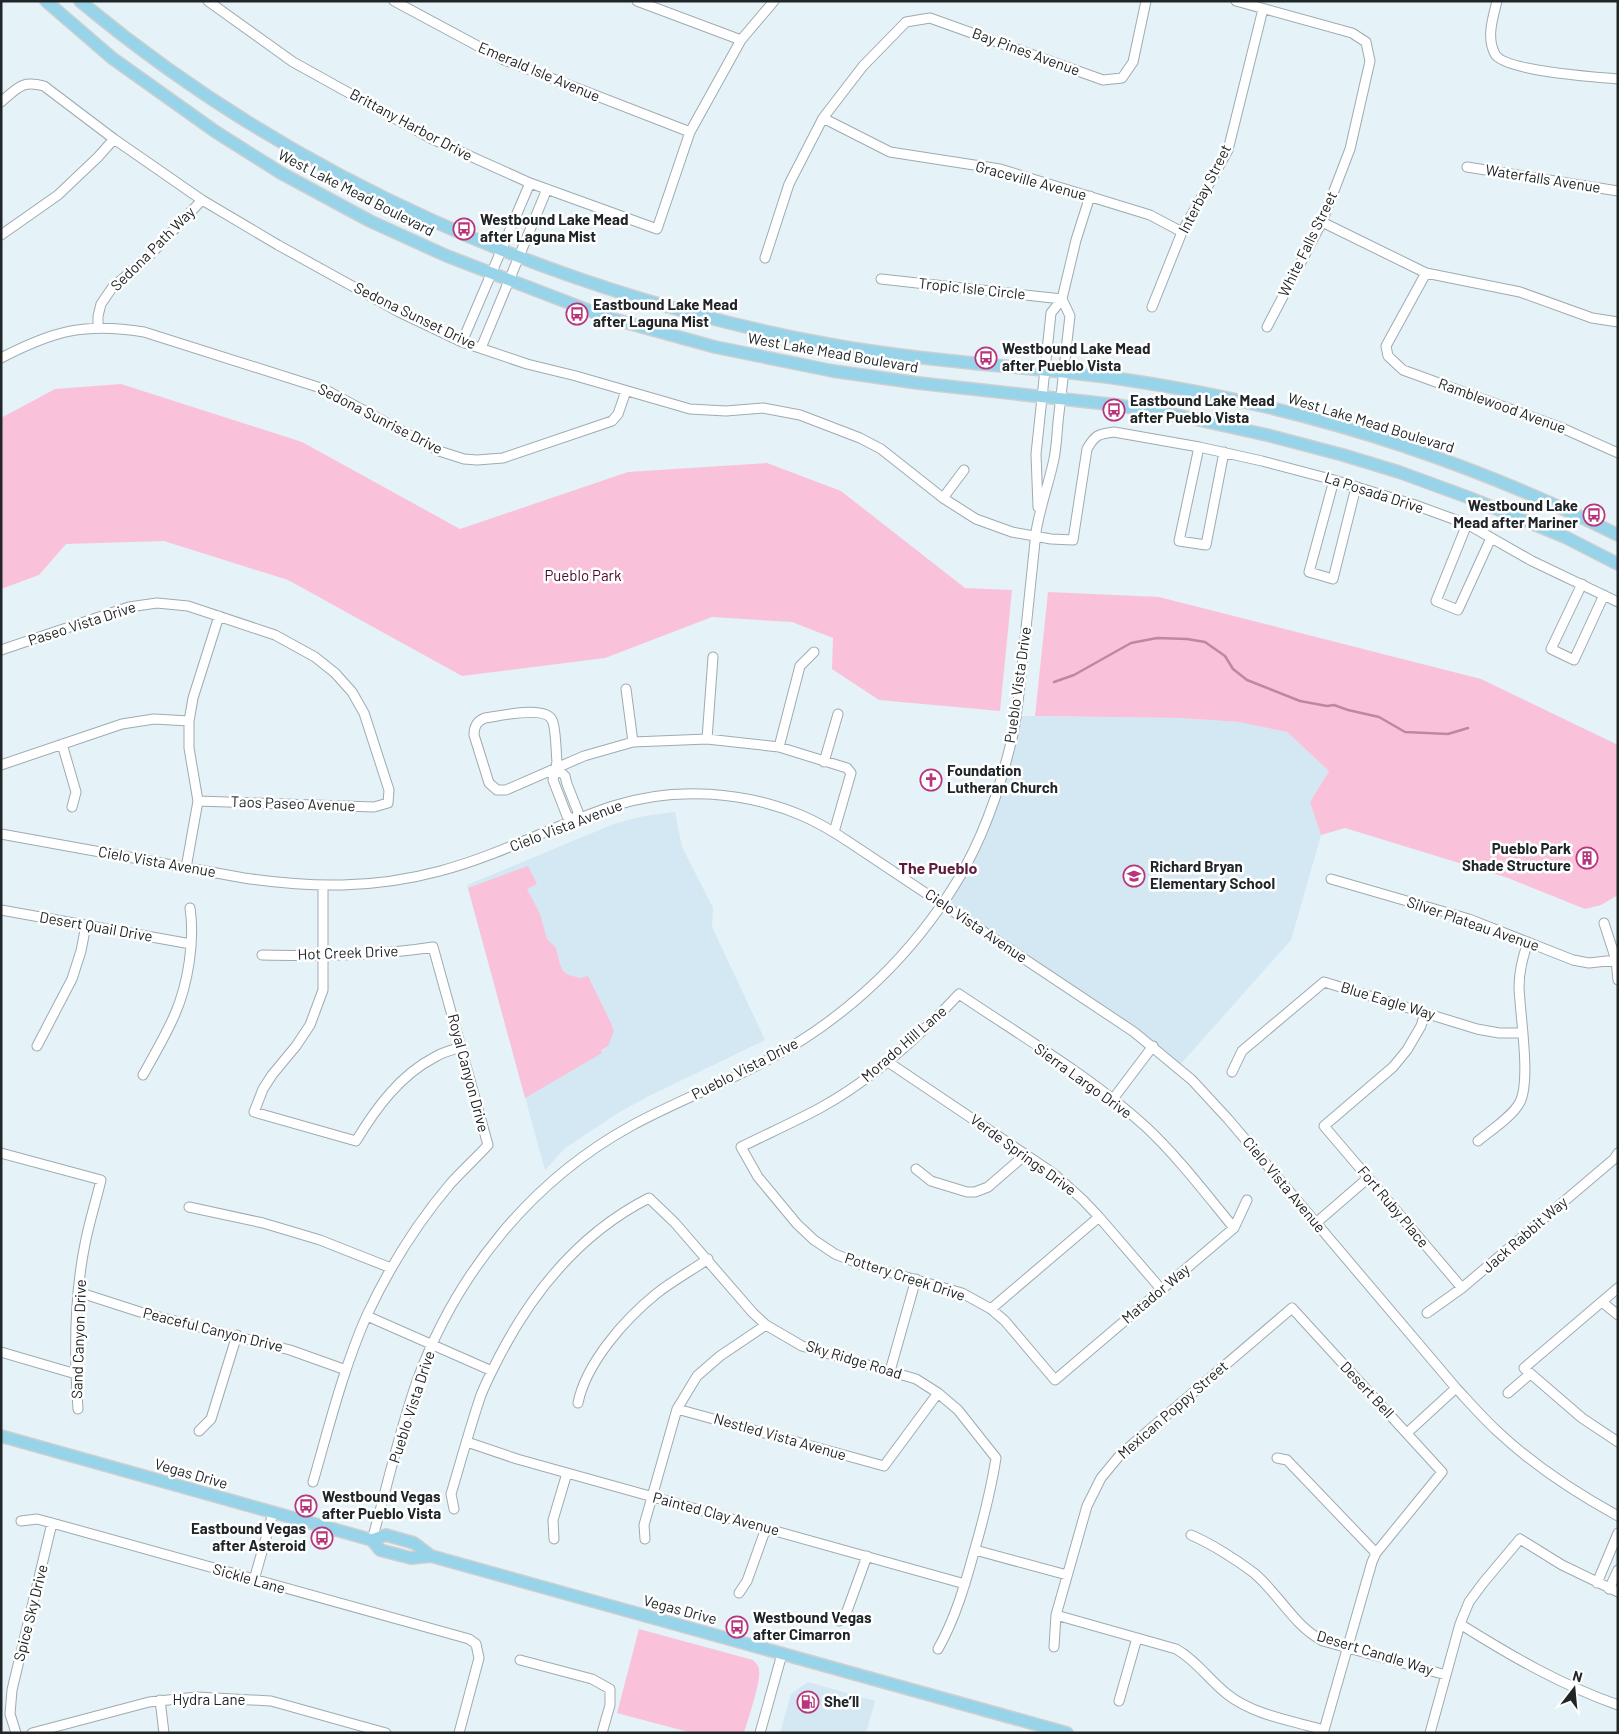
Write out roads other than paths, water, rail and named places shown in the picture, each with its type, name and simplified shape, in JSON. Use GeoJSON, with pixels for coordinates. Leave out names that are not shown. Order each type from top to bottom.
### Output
{"type":"FeatureCollection","features":[{"type":"Feature","properties":{"kind":"main road","name":"West Lake Mead Boulevard"},"geometry":{"type":"LineString","coordinates":[[46,1],[112,58],[216,132],[281,173],[370,221],[447,256],[606,317],[714,347],[833,371],[918,383],[1061,398],[1180,416],[1271,436],[1399,472],[1470,498],[1565,537],[1618,564]]}},
{"type":"Feature","properties":{"kind":"main road","name":"West Lake Mead Boulevard"},"geometry":{"type":"LineString","coordinates":[[80,1],[157,62],[229,112],[380,196],[501,251],[615,291],[722,322],[836,345],[1122,380],[1186,390],[1280,410],[1408,448],[1481,474],[1575,513],[1618,534]]}},
{"type":"Feature","properties":{"kind":"main road","name":"Vegas Drive"},"geometry":{"type":"LineString","coordinates":[[1,1436],[372,1540],[386,1535],[414,1543],[431,1556],[1052,1731],[1067,1733]]}},
{"type":"Feature","properties":{"kind":"street","name":"Brittany Harbor Drive"},"geometry":{"type":"LineString","coordinates":[[208,1],[293,62],[432,140],[530,183],[657,229],[690,132]]}},
{"type":"Feature","properties":{"kind":"street","name":"Emerald Isle Avenue"},"geometry":{"type":"LineString","coordinates":[[394,1],[502,59],[690,132]]}},
{"type":"Feature","properties":{"kind":"street"},"geometry":{"type":"LineString","coordinates":[[637,1],[741,40]]}},
{"type":"Feature","properties":{"kind":"street"},"geometry":{"type":"LineString","coordinates":[[690,132],[741,40],[774,1]]}},
{"type":"Feature","properties":{"kind":"street","name":"Bay Pines Avenue"},"geometry":{"type":"LineString","coordinates":[[823,118],[863,66],[906,22],[930,18],[1103,80],[1122,78],[1133,62],[1146,1]]}},
{"type":"Feature","properties":{"kind":"street"},"geometry":{"type":"LineString","coordinates":[[1236,1],[1263,9]]}},
{"type":"Feature","properties":{"kind":"street"},"geometry":{"type":"LineString","coordinates":[[1497,1],[1489,36],[1495,55],[1508,64],[1559,73],[1618,79]]}},
{"type":"Feature","properties":{"kind":"street","name":"White Falls Street"},"geometry":{"type":"LineString","coordinates":[[1263,9],[1352,33],[1366,42],[1370,60],[1350,149],[1322,222],[1267,327]]}},
{"type":"Feature","properties":{"kind":"street","name":"Interbay Street"},"geometry":{"type":"LineString","coordinates":[[1152,307],[1182,232],[1228,150],[1263,9]]}},
{"type":"Feature","properties":{"kind":"street","name":"Sedona Sunset Drive"},"geometry":{"type":"LineString","coordinates":[[1,102],[20,86],[31,83],[44,86],[114,139],[202,200],[278,245],[399,312],[462,342],[527,364],[698,410],[726,411],[763,408],[800,415],[860,438],[881,449],[943,498],[969,515],[1012,532],[1073,540],[1087,449],[1093,439],[1100,434],[1114,432]]}},
{"type":"Feature","properties":{"kind":"street"},"geometry":{"type":"LineString","coordinates":[[765,258],[788,184],[823,118]]}},
{"type":"Feature","properties":{"kind":"street","name":"Graceville Avenue"},"geometry":{"type":"LineString","coordinates":[[823,118],[890,152],[1000,169],[1150,215],[1182,232]]}},
{"type":"Feature","properties":{"kind":"street"},"geometry":{"type":"LineString","coordinates":[[1,235],[58,195],[114,139]]}},
{"type":"Feature","properties":{"kind":"street","name":"Waterfalls Avenue"},"geometry":{"type":"LineString","coordinates":[[1467,167],[1618,191]]}},
{"type":"Feature","properties":{"kind":"street"},"geometry":{"type":"LineString","coordinates":[[462,342],[530,183]]}},
{"type":"Feature","properties":{"kind":"street"},"geometry":{"type":"LineString","coordinates":[[481,348],[547,189]]}},
{"type":"Feature","properties":{"kind":"street","name":"Pueblo Vista Drive"},"geometry":{"type":"LineString","coordinates":[[372,1540],[409,1407],[432,1344],[460,1289],[491,1246],[529,1203],[584,1156],[630,1126],[760,1064],[790,1048],[828,1023],[861,996],[919,936],[942,904],[972,853],[994,803],[1007,758],[1017,711],[1038,517],[1036,454],[1050,313],[1062,299],[1076,240],[1090,196]]}},
{"type":"Feature","properties":{"kind":"street","name":"Sedona Path Way"},"geometry":{"type":"LineString","coordinates":[[98,328],[101,304],[112,288],[175,231],[202,200]]}},
{"type":"Feature","properties":{"kind":"street"},"geometry":{"type":"LineString","coordinates":[[1322,222],[1426,273],[1520,292],[1592,318],[1618,322]]}},
{"type":"Feature","properties":{"kind":"street","name":"Ramblewood Avenue"},"geometry":{"type":"LineString","coordinates":[[1426,273],[1386,346],[1388,356],[1403,370],[1562,428],[1618,453]]}},
{"type":"Feature","properties":{"kind":"street","name":"Tropic Isle Circle"},"geometry":{"type":"LineString","coordinates":[[881,279],[1062,299]]}},
{"type":"Feature","properties":{"kind":"street","name":"Pueblo Vista Drive"},"geometry":{"type":"LineString","coordinates":[[1038,517],[1055,458],[1070,316],[1062,299]]}},
{"type":"Feature","properties":{"kind":"street","name":"Sedona Sunrise Drive"},"geometry":{"type":"LineString","coordinates":[[1,358],[31,343],[73,330],[123,328],[144,332],[324,389],[439,451],[478,460],[503,458],[612,421],[618,414],[626,391]]}},
{"type":"Feature","properties":{"kind":"street","name":"La Posada Drive"},"geometry":{"type":"LineString","coordinates":[[1114,432],[1224,452],[1334,480],[1415,505],[1467,524],[1532,561],[1618,602]]}},
{"type":"Feature","properties":{"kind":"street"},"geometry":{"type":"LineString","coordinates":[[1199,447],[1179,541],[1206,545],[1224,452]]}},
{"type":"Feature","properties":{"kind":"street"},"geometry":{"type":"LineString","coordinates":[[943,498],[964,470]]}},
{"type":"Feature","properties":{"kind":"street"},"geometry":{"type":"LineString","coordinates":[[1334,480],[1308,572],[1333,579],[1356,487]]}},
{"type":"Feature","properties":{"kind":"street"},"geometry":{"type":"LineString","coordinates":[[1467,524],[1436,601],[1458,610],[1491,538]]}},
{"type":"Feature","properties":{"kind":"street"},"geometry":{"type":"LineString","coordinates":[[1582,584],[1551,649],[1574,660],[1604,595]]}},
{"type":"Feature","properties":{"kind":"street","name":"Paseo Vista Drive"},"geometry":{"type":"LineString","coordinates":[[1,650],[129,607],[157,603],[188,606],[275,635],[315,657],[335,673],[352,692],[364,714],[389,790],[388,802]]}},
{"type":"Feature","properties":{"kind":"street"},"geometry":{"type":"LineString","coordinates":[[186,868],[198,802],[189,748],[189,721],[193,698],[219,616]]}},
{"type":"Feature","properties":{"kind":"street"},"geometry":{"type":"LineString","coordinates":[[779,747],[800,666],[814,652]]}},
{"type":"Feature","properties":{"kind":"street"},"geometry":{"type":"LineString","coordinates":[[707,739],[713,657]]}},
{"type":"Feature","properties":{"kind":"street"},"geometry":{"type":"LineString","coordinates":[[626,689],[633,742]]}},
{"type":"Feature","properties":{"kind":"street"},"geometry":{"type":"LineString","coordinates":[[556,768],[565,776],[578,812],[576,821],[567,816],[553,780],[556,768],[557,762],[552,720],[547,714],[538,711],[486,718],[476,724],[474,735],[489,783],[497,790],[506,790],[556,768],[584,756],[633,742],[707,739],[779,747],[847,768],[851,773],[834,832]]}},
{"type":"Feature","properties":{"kind":"street"},"geometry":{"type":"LineString","coordinates":[[824,762],[838,714]]}},
{"type":"Feature","properties":{"kind":"street"},"geometry":{"type":"LineString","coordinates":[[1,765],[122,724],[154,718],[189,721]]}},
{"type":"Feature","properties":{"kind":"street"},"geometry":{"type":"LineString","coordinates":[[62,744],[76,792],[72,807]]}},
{"type":"Feature","properties":{"kind":"street"},"geometry":{"type":"LineString","coordinates":[[560,798],[571,793]]}},
{"type":"Feature","properties":{"kind":"street","name":"Cielo Vista Avenue"},"geometry":{"type":"LineString","coordinates":[[1,834],[277,883],[323,886],[375,883],[439,871],[504,849],[614,806],[657,797],[700,794],[726,796],[768,804],[803,816],[834,832],[1153,1046],[1192,1080],[1228,1119],[1456,1388],[1496,1430],[1528,1458],[1565,1485],[1618,1516]]}},
{"type":"Feature","properties":{"kind":"street","name":"Taos Paseo Avenue"},"geometry":{"type":"LineString","coordinates":[[198,802],[374,807],[388,802]]}},
{"type":"Feature","properties":{"kind":"street","name":"Silver Plateau Avenue"},"geometry":{"type":"LineString","coordinates":[[1331,879],[1469,919],[1581,961],[1589,963],[1616,960]]}},
{"type":"Feature","properties":{"kind":"street"},"geometry":{"type":"LineString","coordinates":[[323,886],[323,990],[310,1025],[296,1046],[272,1075],[263,1089],[254,1112],[356,1141],[374,1112],[396,1086],[413,1071],[436,1056],[461,1047]]}},
{"type":"Feature","properties":{"kind":"street"},"geometry":{"type":"LineString","coordinates":[[143,1076],[175,1013],[184,986],[191,944],[192,924],[190,908]]}},
{"type":"Feature","properties":{"kind":"street","name":"Desert Quail Drive"},"geometry":{"type":"LineString","coordinates":[[1,910],[191,944]]}},
{"type":"Feature","properties":{"kind":"street"},"geometry":{"type":"LineString","coordinates":[[1604,923],[1616,960],[1618,980]]}},
{"type":"Feature","properties":{"kind":"street"},"geometry":{"type":"LineString","coordinates":[[37,1046],[72,979],[81,951],[86,925]]}},
{"type":"Feature","properties":{"kind":"street"},"geometry":{"type":"LineString","coordinates":[[1478,1141],[1514,1110],[1520,1101],[1525,1082],[1519,985],[1528,942]]}},
{"type":"Feature","properties":{"kind":"street","name":"Hot Creek Drive"},"geometry":{"type":"LineString","coordinates":[[262,955],[324,956],[405,951],[433,946]]}},
{"type":"Feature","properties":{"kind":"street","name":"Royal Canyon Drive"},"geometry":{"type":"LineString","coordinates":[[312,1482],[346,1370],[367,1316],[391,1268],[416,1228],[451,1183],[488,1145],[433,946]]}},
{"type":"Feature","properties":{"kind":"street","name":"Blue Eagle Way"},"geometry":{"type":"LineString","coordinates":[[1232,1072],[1242,1051],[1324,982],[1477,1029],[1500,1033],[1522,1033]]}},
{"type":"Feature","properties":{"kind":"street","name":"Morado Hill Lane"},"geometry":{"type":"LineString","coordinates":[[741,1147],[821,1108],[864,1080],[888,1062],[933,1022],[958,994]]}},
{"type":"Feature","properties":{"kind":"street","name":"Sierra Largo Drive"},"geometry":{"type":"LineString","coordinates":[[958,994],[1113,1099],[1147,1128],[1176,1159],[1234,1228]]}},
{"type":"Feature","properties":{"kind":"street","name":"Fort Ruby Place"},"geometry":{"type":"LineString","coordinates":[[1425,1013],[1421,1026],[1407,1050],[1393,1067],[1324,1126],[1462,1288]]}},
{"type":"Feature","properties":{"kind":"street"},"geometry":{"type":"LineString","coordinates":[[1113,1099],[1153,1046]]}},
{"type":"Feature","properties":{"kind":"street","name":"Verde Springs Drive"},"geometry":{"type":"LineString","coordinates":[[888,1062],[1053,1173],[1099,1217],[1162,1289]]}},
{"type":"Feature","properties":{"kind":"street","name":"Pottery Creek Drive"},"geometry":{"type":"LineString","coordinates":[[741,1147],[758,1177],[797,1224],[814,1240],[835,1254],[860,1264],[962,1293],[991,1309],[1005,1321],[1055,1380]]}},
{"type":"Feature","properties":{"kind":"street","name":"Sand Canyon Drive"},"geometry":{"type":"LineString","coordinates":[[1,1153],[101,1180],[85,1244],[78,1292],[76,1374],[78,1410]]}},
{"type":"Feature","properties":{"kind":"street","name":"Jack Rabbit Way"},"geometry":{"type":"LineString","coordinates":[[1427,1314],[1462,1288],[1614,1159],[1618,1153]]}},
{"type":"Feature","properties":{"kind":"street"},"geometry":{"type":"LineString","coordinates":[[916,1169],[932,1181],[967,1192],[975,1192],[988,1186],[1026,1154]]}},
{"type":"Feature","properties":{"kind":"street"},"geometry":{"type":"LineString","coordinates":[[1316,1223],[1368,1178]]}},
{"type":"Feature","properties":{"kind":"street","name":"Sky Ridge Road"},"geometry":{"type":"LineString","coordinates":[[492,1371],[511,1334],[535,1298],[562,1265],[602,1227],[632,1206],[648,1198],[675,1223],[753,1313],[766,1325],[802,1346],[916,1379],[938,1392],[958,1410],[996,1458],[991,1492],[975,1550]]}},
{"type":"Feature","properties":{"kind":"street","name":"Matador Way"},"geometry":{"type":"LineString","coordinates":[[1055,1380],[1234,1228],[1247,1200]]}},
{"type":"Feature","properties":{"kind":"street"},"geometry":{"type":"LineString","coordinates":[[189,1207],[263,1223],[320,1240],[391,1268]]}},
{"type":"Feature","properties":{"kind":"street"},"geometry":{"type":"LineString","coordinates":[[991,1309],[1099,1217]]}},
{"type":"Feature","properties":{"kind":"street"},"geometry":{"type":"LineString","coordinates":[[578,1403],[580,1392],[593,1366],[608,1344],[642,1306],[708,1259]]}},
{"type":"Feature","properties":{"kind":"street"},"geometry":{"type":"LineString","coordinates":[[890,1371],[916,1279]]}},
{"type":"Feature","properties":{"kind":"street"},"geometry":{"type":"LineString","coordinates":[[1618,1288],[1524,1368],[1582,1418],[1618,1442]]}},
{"type":"Feature","properties":{"kind":"street","name":"Peaceful Canyon Drive"},"geometry":{"type":"LineString","coordinates":[[78,1292],[140,1312],[237,1335],[290,1350],[346,1370]]}},
{"type":"Feature","properties":{"kind":"street"},"geometry":{"type":"LineString","coordinates":[[1602,1302],[1618,1315]]}},
{"type":"Feature","properties":{"kind":"street","name":"Desert Bell"},"geometry":{"type":"LineString","coordinates":[[1292,1308],[1442,1472],[1376,1553]]}},
{"type":"Feature","properties":{"kind":"street","name":"Mexican Poppy Street"},"geometry":{"type":"LineString","coordinates":[[1054,1647],[1056,1615],[1087,1506],[1101,1478],[1120,1455],[1292,1308]]}},
{"type":"Feature","properties":{"kind":"street"},"geometry":{"type":"LineString","coordinates":[[367,1316],[492,1371],[482,1394],[451,1494],[454,1509]]}},
{"type":"Feature","properties":{"kind":"street"},"geometry":{"type":"LineString","coordinates":[[645,1539],[644,1525],[651,1496],[677,1408],[697,1376],[720,1356],[766,1325]]}},
{"type":"Feature","properties":{"kind":"street"},"geometry":{"type":"LineString","coordinates":[[200,1431],[211,1419],[237,1335]]}},
{"type":"Feature","properties":{"kind":"street"},"geometry":{"type":"LineString","coordinates":[[1,1352],[76,1374]]}},
{"type":"Feature","properties":{"kind":"street"},"geometry":{"type":"LineString","coordinates":[[1508,1393],[1530,1374]]}},
{"type":"Feature","properties":{"kind":"street"},"geometry":{"type":"LineString","coordinates":[[1407,1433],[1456,1388]]}},
{"type":"Feature","properties":{"kind":"street","name":"Nestled Vista Avenue"},"geometry":{"type":"LineString","coordinates":[[677,1408],[884,1466],[938,1392]]}},
{"type":"Feature","properties":{"kind":"street","name":"Painted Clay Avenue"},"geometry":{"type":"LineString","coordinates":[[467,1442],[517,1459],[966,1584]]}},
{"type":"Feature","properties":{"kind":"street"},"geometry":{"type":"LineString","coordinates":[[1056,1615],[1176,1649],[1187,1655],[1227,1694],[1247,1708],[1324,1730],[1376,1553],[1288,1460],[1277,1458]]}},
{"type":"Feature","properties":{"kind":"street"},"geometry":{"type":"LineString","coordinates":[[554,1539],[553,1520],[567,1473]]}},
{"type":"Feature","properties":{"kind":"street"},"geometry":{"type":"LineString","coordinates":[[254,1580],[273,1512]]}},
{"type":"Feature","properties":{"kind":"street","name":"Sickle Lane"},"geometry":{"type":"LineString","coordinates":[[20,1521],[37,1519],[469,1639],[476,1644],[479,1658],[459,1733]]}},
{"type":"Feature","properties":{"kind":"street","name":"Spice Sky Drive"},"geometry":{"type":"LineString","coordinates":[[16,1733],[10,1714],[12,1690],[52,1523]]}},
{"type":"Feature","properties":{"kind":"street"},"geometry":{"type":"LineString","coordinates":[[739,1593],[747,1581],[766,1528]]}},
{"type":"Feature","properties":{"kind":"street"},"geometry":{"type":"LineString","coordinates":[[1597,1583],[1618,1533]]}},
{"type":"Feature","properties":{"kind":"street","name":"Desert Candle Way"},"geometry":{"type":"LineString","coordinates":[[1191,1535],[1204,1540],[1254,1574],[1311,1634],[1323,1641],[1446,1675]]}},
{"type":"Feature","properties":{"kind":"street"},"geometry":{"type":"LineString","coordinates":[[1430,1733],[1460,1624],[1470,1602],[1520,1538],[1562,1565],[1614,1591],[1618,1570]]}},
{"type":"Feature","properties":{"kind":"street"},"geometry":{"type":"LineString","coordinates":[[938,1649],[947,1634],[966,1584],[975,1550],[1067,1576]]}},
{"type":"Feature","properties":{"kind":"street"},"geometry":{"type":"LineString","coordinates":[[839,1621],[847,1610],[867,1556]]}},
{"type":"Feature","properties":{"kind":"street"},"geometry":{"type":"LineString","coordinates":[[1460,1624],[1504,1652],[1554,1678],[1618,1705]]}},
{"type":"Feature","properties":{"kind":"street"},"geometry":{"type":"LineString","coordinates":[[1119,1701],[1137,1638]]}},
{"type":"Feature","properties":{"kind":"street"},"geometry":{"type":"LineString","coordinates":[[760,1733],[782,1654]]}},
{"type":"Feature","properties":{"kind":"street"},"geometry":{"type":"LineString","coordinates":[[520,1660],[592,1679],[610,1689],[610,1705],[602,1733]]}},
{"type":"Feature","properties":{"kind":"street","name":"Hydra Lane"},"geometry":{"type":"LineString","coordinates":[[32,1733],[160,1700],[197,1697],[271,1702],[386,1733]]}},
{"type":"Feature","properties":{"kind":"street"},"geometry":{"type":"LineString","coordinates":[[160,1700],[164,1733]]}},
{"type":"Feature","properties":{"kind":"waterway"},"geometry":{"type":"LineString","coordinates":[[1054,682],[1074,675],[1131,643],[1157,638],[1187,639],[1205,642],[1225,656],[1233,669],[1247,680],[1300,701],[1327,706],[1334,705],[1379,717],[1405,732],[1448,734],[1468,728]]}},
{"type":"Feature","properties":{"kind":"place","name":"Westbound Lake Mead after Laguna Mist"},"geometry":{"type":"Point","coordinates":[464,229]}},
{"type":"Feature","properties":{"kind":"place","name":"Eastbound Lake Mead after Laguna Mist"},"geometry":{"type":"Point","coordinates":[577,314]}},
{"type":"Feature","properties":{"kind":"place","name":"Westbound Lake Mead after Pueblo Vista"},"geometry":{"type":"Point","coordinates":[986,358]}},
{"type":"Feature","properties":{"kind":"place","name":"Eastbound Lake Mead after Pueblo Vista"},"geometry":{"type":"Point","coordinates":[1114,410]}},
{"type":"Feature","properties":{"kind":"place","name":"Westbound Lake Mead after Mariner"},"geometry":{"type":"Point","coordinates":[1594,515]}},
{"type":"Feature","properties":{"kind":"place","name":"Foundation Lutheran Church"},"geometry":{"type":"Point","coordinates":[931,780]}},
{"type":"Feature","properties":{"kind":"place","name":"Pueblo Park Shade Structure"},"geometry":{"type":"Point","coordinates":[1587,858]}},
{"type":"Feature","properties":{"kind":"place","name":"Richard Bryan Elementary School"},"geometry":{"type":"Point","coordinates":[1134,876]}},
{"type":"Feature","properties":{"kind":"place","name":"Westbound Vegas after Pueblo Vista"},"geometry":{"type":"Point","coordinates":[306,1506]}},
{"type":"Feature","properties":{"kind":"place","name":"Eastbound Vegas after Asteroid"},"geometry":{"type":"Point","coordinates":[322,1538]}},
{"type":"Feature","properties":{"kind":"place","name":"Westbound Vegas after Cimarron"},"geometry":{"type":"Point","coordinates":[737,1627]}},
{"type":"Feature","properties":{"kind":"place","name":"She’ll"},"geometry":{"type":"Point","coordinates":[808,1702]}},
{"type":"Feature","properties":{"kind":"district","name":"The Pueblo"},"geometry":{"type":"Point","coordinates":[938,868]}},
{"type":"Feature","properties":{"kind":"park label","name":"Pueblo Park"},"geometry":{"type":"Point","coordinates":[583,576]}}]}
